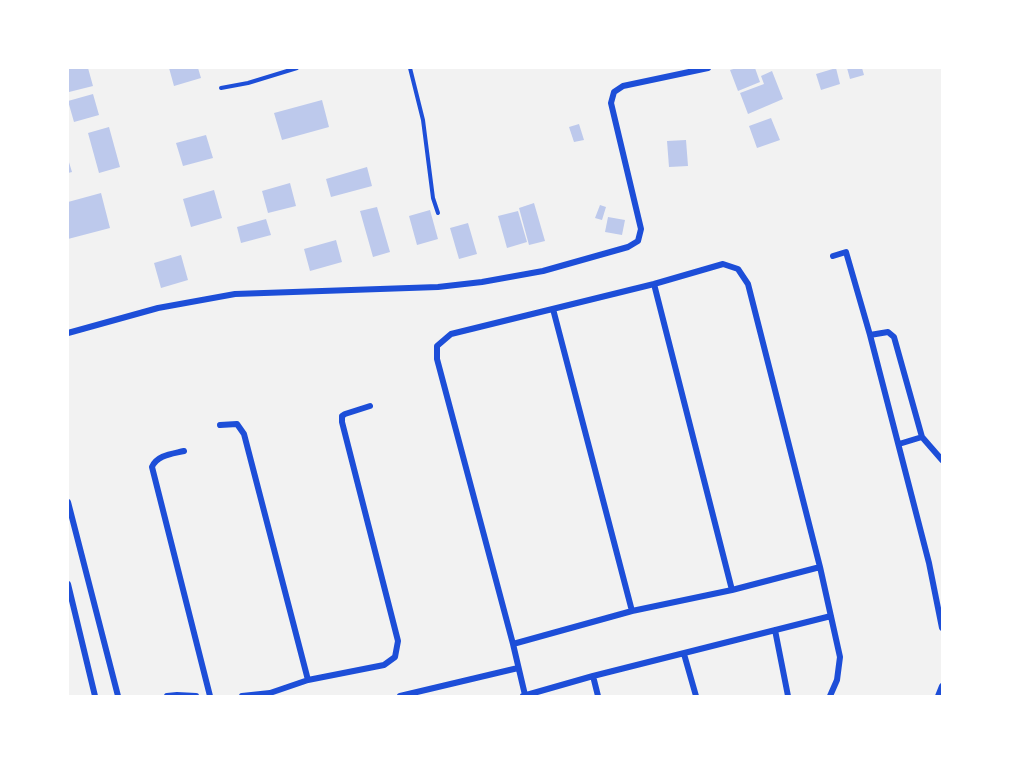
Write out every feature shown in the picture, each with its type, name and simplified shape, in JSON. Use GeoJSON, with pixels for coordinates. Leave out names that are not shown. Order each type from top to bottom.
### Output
{"type":"FeatureCollection","features":[{"type":"Feature","properties":{"kind":"street"},"geometry":{"type":"LineString","coordinates":[[68,333],[158,308],[235,294],[438,287],[543,271],[628,247],[638,241],[641,229],[611,103],[614,92],[623,86],[708,68]]}},
{"type":"Feature","properties":{"kind":"street"},"geometry":{"type":"LineString","coordinates":[[833,256],[846,252],[899,444],[929,562],[942,628]]}},
{"type":"Feature","properties":{"kind":"street"},"geometry":{"type":"LineString","coordinates":[[830,696],[837,680],[840,657],[831,616],[820,567],[748,284],[738,269],[723,264],[654,284],[450,334],[437,346],[437,359],[513,644],[524,696],[593,676],[831,616]]}},
{"type":"Feature","properties":{"kind":"street"},"geometry":{"type":"LineString","coordinates":[[654,284],[732,590]]}},
{"type":"Feature","properties":{"kind":"street"},"geometry":{"type":"LineString","coordinates":[[553,309],[632,611]]}},
{"type":"Feature","properties":{"kind":"street"},"geometry":{"type":"LineString","coordinates":[[870,335],[888,332],[894,337],[922,437],[942,460]]}},
{"type":"Feature","properties":{"kind":"street"},"geometry":{"type":"LineString","coordinates":[[242,696],[270,693],[308,680],[384,665],[395,657],[398,641],[342,422],[345,414],[370,406]]}},
{"type":"Feature","properties":{"kind":"street"},"geometry":{"type":"LineString","coordinates":[[220,425],[237,424],[244,434],[308,680]]}},
{"type":"Feature","properties":{"kind":"street"},"geometry":{"type":"LineString","coordinates":[[899,444],[922,437]]}},
{"type":"Feature","properties":{"kind":"street"},"geometry":{"type":"LineString","coordinates":[[184,451],[160,457],[155,460],[152,467],[210,696]]}},
{"type":"Feature","properties":{"kind":"street"},"geometry":{"type":"LineString","coordinates":[[68,502],[118,696]]}},
{"type":"Feature","properties":{"kind":"street"},"geometry":{"type":"LineString","coordinates":[[513,644],[632,611],[732,590],[820,567]]}},
{"type":"Feature","properties":{"kind":"street"},"geometry":{"type":"LineString","coordinates":[[68,584],[95,696]]}},
{"type":"Feature","properties":{"kind":"street"},"geometry":{"type":"LineString","coordinates":[[775,630],[788,696]]}},
{"type":"Feature","properties":{"kind":"street"},"geometry":{"type":"LineString","coordinates":[[684,654],[696,696]]}},
{"type":"Feature","properties":{"kind":"street"},"geometry":{"type":"LineString","coordinates":[[400,696],[518,668]]}},
{"type":"Feature","properties":{"kind":"street"},"geometry":{"type":"LineString","coordinates":[[593,676],[598,696]]}},
{"type":"Feature","properties":{"kind":"street"},"geometry":{"type":"LineString","coordinates":[[938,696],[942,686]]}},
{"type":"Feature","properties":{"kind":"street"},"geometry":{"type":"LineString","coordinates":[[167,696],[196,696]]}},
{"type":"Feature","properties":{"kind":"path"},"geometry":{"type":"LineString","coordinates":[[221,88],[248,83],[297,68]]}},
{"type":"Feature","properties":{"kind":"path"},"geometry":{"type":"LineString","coordinates":[[410,68],[423,120],[433,198],[438,213]]}},
{"type":"Feature","properties":{"kind":"building"},"geometry":{"type":"Polygon","coordinates":[[[88,68],[93,86],[69,92],[68,69],[88,68]]]}},
{"type":"Feature","properties":{"kind":"building"},"geometry":{"type":"Polygon","coordinates":[[[169,68],[198,68],[201,78],[174,86],[169,68]]]}},
{"type":"Feature","properties":{"kind":"building"},"geometry":{"type":"Polygon","coordinates":[[[755,68],[760,82],[738,91],[730,70],[755,68]]]}},
{"type":"Feature","properties":{"kind":"building"},"geometry":{"type":"Polygon","coordinates":[[[836,68],[840,84],[821,90],[816,74],[836,68]]]}},
{"type":"Feature","properties":{"kind":"building"},"geometry":{"type":"Polygon","coordinates":[[[847,68],[862,68],[864,75],[850,79],[847,68]]]}},
{"type":"Feature","properties":{"kind":"building"},"geometry":{"type":"Polygon","coordinates":[[[772,71],[783,99],[748,114],[740,93],[764,84],[761,76],[772,71]]]}},
{"type":"Feature","properties":{"kind":"building"},"geometry":{"type":"Polygon","coordinates":[[[93,94],[99,115],[74,122],[68,101],[93,94]]]}},
{"type":"Feature","properties":{"kind":"building"},"geometry":{"type":"Polygon","coordinates":[[[322,100],[329,127],[282,140],[274,113],[322,100]]]}},
{"type":"Feature","properties":{"kind":"building"},"geometry":{"type":"Polygon","coordinates":[[[771,118],[780,140],[757,148],[749,126],[771,118]]]}},
{"type":"Feature","properties":{"kind":"building"},"geometry":{"type":"Polygon","coordinates":[[[579,124],[584,140],[574,142],[569,127],[579,124]]]}},
{"type":"Feature","properties":{"kind":"building"},"geometry":{"type":"Polygon","coordinates":[[[109,127],[120,167],[99,173],[88,133],[109,127]]]}},
{"type":"Feature","properties":{"kind":"building"},"geometry":{"type":"Polygon","coordinates":[[[206,135],[213,158],[183,166],[176,143],[206,135]]]}},
{"type":"Feature","properties":{"kind":"building"},"geometry":{"type":"Polygon","coordinates":[[[686,140],[688,166],[669,167],[667,141],[686,140]]]}},
{"type":"Feature","properties":{"kind":"building"},"geometry":{"type":"Polygon","coordinates":[[[68,159],[72,172],[68,173],[68,159]]]}},
{"type":"Feature","properties":{"kind":"building"},"geometry":{"type":"Polygon","coordinates":[[[367,167],[372,186],[331,197],[326,179],[367,167]]]}},
{"type":"Feature","properties":{"kind":"building"},"geometry":{"type":"Polygon","coordinates":[[[290,183],[296,206],[268,213],[262,191],[290,183]]]}},
{"type":"Feature","properties":{"kind":"building"},"geometry":{"type":"Polygon","coordinates":[[[214,190],[222,218],[191,227],[183,199],[214,190]]]}},
{"type":"Feature","properties":{"kind":"building"},"geometry":{"type":"Polygon","coordinates":[[[101,193],[110,228],[68,239],[68,202],[101,193]]]}},
{"type":"Feature","properties":{"kind":"building"},"geometry":{"type":"Polygon","coordinates":[[[534,203],[545,241],[529,245],[519,208],[534,203]]]}},
{"type":"Feature","properties":{"kind":"building"},"geometry":{"type":"Polygon","coordinates":[[[600,205],[606,207],[602,220],[595,218],[600,205]]]}},
{"type":"Feature","properties":{"kind":"building"},"geometry":{"type":"Polygon","coordinates":[[[377,207],[390,252],[373,257],[360,211],[377,207]]]}},
{"type":"Feature","properties":{"kind":"building"},"geometry":{"type":"Polygon","coordinates":[[[430,210],[438,239],[417,245],[409,216],[430,210]]]}},
{"type":"Feature","properties":{"kind":"building"},"geometry":{"type":"Polygon","coordinates":[[[518,211],[527,242],[507,248],[498,216],[518,211]]]}},
{"type":"Feature","properties":{"kind":"building"},"geometry":{"type":"Polygon","coordinates":[[[608,217],[625,220],[622,235],[605,232],[608,217]]]}},
{"type":"Feature","properties":{"kind":"building"},"geometry":{"type":"Polygon","coordinates":[[[266,219],[271,235],[241,243],[237,227],[266,219]]]}},
{"type":"Feature","properties":{"kind":"building"},"geometry":{"type":"Polygon","coordinates":[[[468,223],[477,254],[459,259],[450,228],[468,223]]]}},
{"type":"Feature","properties":{"kind":"building"},"geometry":{"type":"Polygon","coordinates":[[[336,240],[342,262],[310,271],[304,249],[336,240]]]}},
{"type":"Feature","properties":{"kind":"building"},"geometry":{"type":"Polygon","coordinates":[[[181,255],[188,280],[161,288],[154,263],[181,255]]]}}]}
